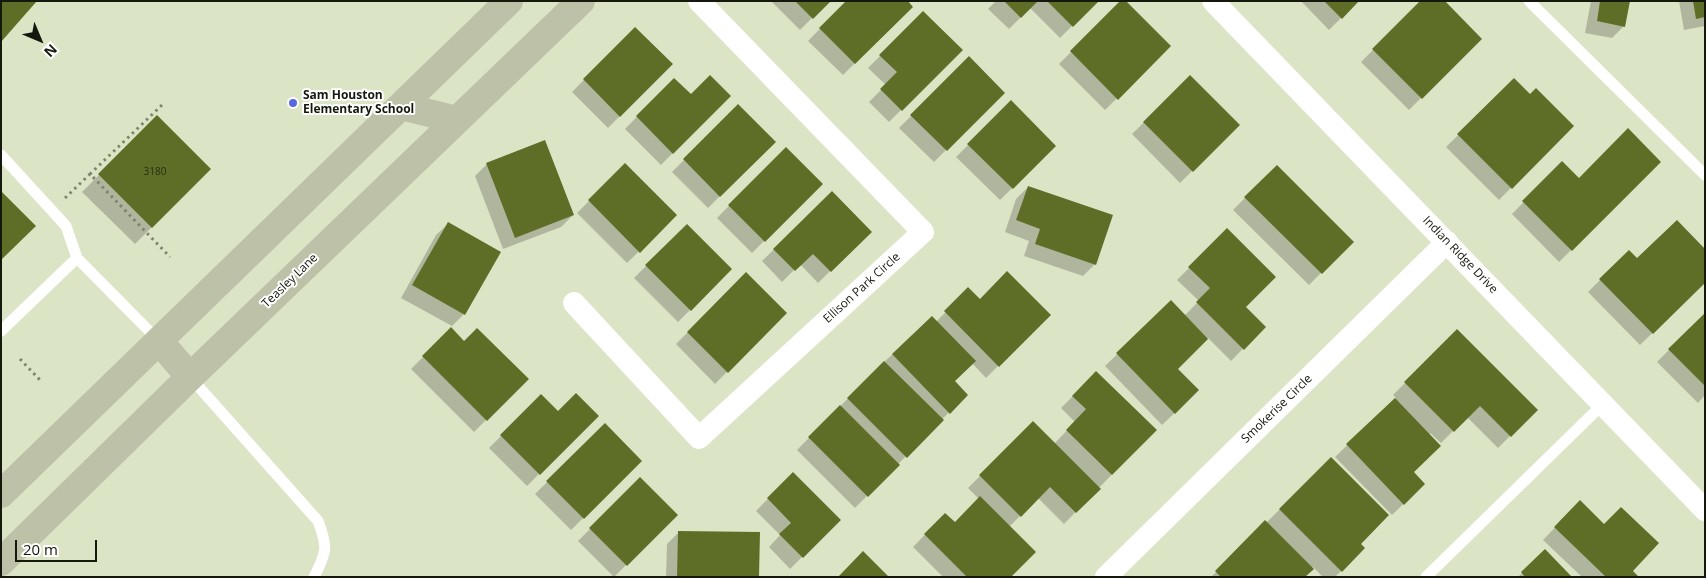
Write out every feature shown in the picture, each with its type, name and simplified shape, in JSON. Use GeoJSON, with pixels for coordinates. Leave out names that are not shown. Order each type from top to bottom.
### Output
{"type":"FeatureCollection","features":[{"type":"Feature","properties":{"kind":"main road"},"geometry":{"type":"LineString","coordinates":[[3,491],[160,341],[508,1]]}},
{"type":"Feature","properties":{"kind":"main road","name":"Teasley Lane"},"geometry":{"type":"LineString","coordinates":[[1,562],[190,377],[581,1]]}},
{"type":"Feature","properties":{"kind":"main road"},"geometry":{"type":"LineString","coordinates":[[401,106],[457,120]]}},
{"type":"Feature","properties":{"kind":"main road"},"geometry":{"type":"LineString","coordinates":[[160,341],[190,377]]}},
{"type":"Feature","properties":{"kind":"street","name":"Ellison Park Circle"},"geometry":{"type":"LineString","coordinates":[[574,303],[699,438],[923,232],[700,1]]}},
{"type":"Feature","properties":{"kind":"street","name":"Indian Ridge Drive"},"geometry":{"type":"LineString","coordinates":[[1214,1],[1705,510]]}},
{"type":"Feature","properties":{"kind":"street","name":"Smokerise Circle"},"geometry":{"type":"LineString","coordinates":[[1106,577],[1447,242]]}},
{"type":"Feature","properties":{"kind":"lane"},"geometry":{"type":"LineString","coordinates":[[1529,1],[1705,176]]}},
{"type":"Feature","properties":{"kind":"lane"},"geometry":{"type":"LineString","coordinates":[[1,155],[66,226],[76,258],[160,341]]}},
{"type":"Feature","properties":{"kind":"lane"},"geometry":{"type":"LineString","coordinates":[[1,331],[76,258]]}},
{"type":"Feature","properties":{"kind":"lane"},"geometry":{"type":"LineString","coordinates":[[190,377],[318,521],[326,551],[314,577]]}},
{"type":"Feature","properties":{"kind":"lane"},"geometry":{"type":"LineString","coordinates":[[1426,577],[1603,404]]}},
{"type":"Feature","properties":{"kind":"path"},"geometry":{"type":"LineString","coordinates":[[52,211],[162,105]]}},
{"type":"Feature","properties":{"kind":"path"},"geometry":{"type":"LineString","coordinates":[[90,174],[170,257]]}},
{"type":"Feature","properties":{"kind":"path"},"geometry":{"type":"LineString","coordinates":[[20,359],[40,380]]}},
{"type":"Feature","properties":{"kind":"building"},"geometry":{"type":"Polygon","coordinates":[[[1,1],[37,1],[1,42],[1,1]]]}},
{"type":"Feature","properties":{"kind":"building"},"geometry":{"type":"Polygon","coordinates":[[[795,1],[831,1],[813,19],[795,1]]]}},
{"type":"Feature","properties":{"kind":"building"},"geometry":{"type":"Polygon","coordinates":[[[846,1],[908,1],[913,7],[855,64],[819,28],[846,1]]]}},
{"type":"Feature","properties":{"kind":"building"},"geometry":{"type":"Polygon","coordinates":[[[1004,1],[1038,1],[1021,18],[1004,1]]]}},
{"type":"Feature","properties":{"kind":"building"},"geometry":{"type":"Polygon","coordinates":[[[1047,1],[1099,1],[1073,27],[1047,1]]]}},
{"type":"Feature","properties":{"kind":"building"},"geometry":{"type":"Polygon","coordinates":[[[1120,1],[1126,1],[1171,46],[1118,100],[1070,51],[1120,1]]]}},
{"type":"Feature","properties":{"kind":"building"},"geometry":{"type":"Polygon","coordinates":[[[1324,1],[1359,1],[1342,19],[1324,1]]]}},
{"type":"Feature","properties":{"kind":"building"},"geometry":{"type":"Polygon","coordinates":[[[1420,1],[1445,1],[1482,39],[1422,99],[1372,49],[1420,1]]]}},
{"type":"Feature","properties":{"kind":"building"},"geometry":{"type":"Polygon","coordinates":[[[1600,1],[1630,1],[1625,27],[1597,21],[1600,1]]]}},
{"type":"Feature","properties":{"kind":"building"},"geometry":{"type":"Polygon","coordinates":[[[1693,1],[1705,1],[1705,17],[1696,19],[1693,1]]]}},
{"type":"Feature","properties":{"kind":"building"},"geometry":{"type":"Polygon","coordinates":[[[923,11],[963,50],[902,111],[880,89],[897,72],[879,55],[923,11]]]}},
{"type":"Feature","properties":{"kind":"building"},"geometry":{"type":"Polygon","coordinates":[[[635,27],[673,64],[620,117],[583,79],[635,27]]]}},
{"type":"Feature","properties":{"kind":"building"},"geometry":{"type":"Polygon","coordinates":[[[969,56],[1005,93],[947,151],[910,115],[969,56]]]}},
{"type":"Feature","properties":{"kind":"building"},"geometry":{"type":"Polygon","coordinates":[[[710,75],[731,96],[673,154],[636,116],[674,78],[691,94],[710,75]]]}},
{"type":"Feature","properties":{"kind":"building"},"geometry":{"type":"Polygon","coordinates":[[[1190,75],[1240,125],[1193,172],[1143,122],[1190,75]]]}},
{"type":"Feature","properties":{"kind":"building"},"geometry":{"type":"Polygon","coordinates":[[[1514,78],[1530,94],[1536,88],[1574,126],[1512,189],[1457,134],[1514,78]]]}},
{"type":"Feature","properties":{"kind":"building"},"geometry":{"type":"Polygon","coordinates":[[[1011,100],[1056,146],[1013,189],[967,144],[1011,100]]]}},
{"type":"Feature","properties":{"kind":"building"},"geometry":{"type":"Polygon","coordinates":[[[738,104],[776,142],[720,197],[683,159],[738,104]]]}},
{"type":"Feature","properties":{"kind":"building"},"geometry":{"type":"Polygon","coordinates":[[[157,115],[211,169],[152,228],[98,174],[157,115]]]}},
{"type":"Feature","properties":{"kind":"building"},"geometry":{"type":"Polygon","coordinates":[[[1628,128],[1661,162],[1572,251],[1522,201],[1562,161],[1579,178],[1628,128]]]}},
{"type":"Feature","properties":{"kind":"building"},"geometry":{"type":"Polygon","coordinates":[[[545,140],[574,215],[515,238],[486,163],[545,140]]]}},
{"type":"Feature","properties":{"kind":"building"},"geometry":{"type":"Polygon","coordinates":[[[786,147],[823,184],[765,242],[728,205],[786,147]]]}},
{"type":"Feature","properties":{"kind":"building"},"geometry":{"type":"Polygon","coordinates":[[[625,163],[677,215],[640,253],[588,200],[625,163]]]}},
{"type":"Feature","properties":{"kind":"building"},"geometry":{"type":"Polygon","coordinates":[[[1277,165],[1354,242],[1322,274],[1244,197],[1277,165]]]}},
{"type":"Feature","properties":{"kind":"building"},"geometry":{"type":"Polygon","coordinates":[[[1028,186],[1113,215],[1096,265],[1035,244],[1040,229],[1016,220],[1028,186]]]}},
{"type":"Feature","properties":{"kind":"building"},"geometry":{"type":"Polygon","coordinates":[[[1,191],[36,226],[1,260],[1,191]]]}},
{"type":"Feature","properties":{"kind":"building"},"geometry":{"type":"Polygon","coordinates":[[[832,191],[872,232],[831,272],[813,254],[795,271],[773,249],[832,191]]]}},
{"type":"Feature","properties":{"kind":"building"},"geometry":{"type":"Polygon","coordinates":[[[1677,220],[1705,249],[1705,283],[1653,334],[1599,279],[1629,250],[1637,258],[1677,220]]]}},
{"type":"Feature","properties":{"kind":"building"},"geometry":{"type":"Polygon","coordinates":[[[448,222],[501,252],[465,315],[412,285],[448,222]]]}},
{"type":"Feature","properties":{"kind":"building"},"geometry":{"type":"Polygon","coordinates":[[[687,224],[732,269],[691,311],[645,265],[687,224]]]}},
{"type":"Feature","properties":{"kind":"building"},"geometry":{"type":"Polygon","coordinates":[[[1227,228],[1276,277],[1246,307],[1266,327],[1244,350],[1196,302],[1210,288],[1188,267],[1227,228]]]}},
{"type":"Feature","properties":{"kind":"building"},"geometry":{"type":"Polygon","coordinates":[[[1007,271],[1051,315],[999,367],[944,311],[968,287],[980,299],[1007,271]]]}},
{"type":"Feature","properties":{"kind":"building"},"geometry":{"type":"Polygon","coordinates":[[[746,272],[787,313],[728,373],[687,332],[746,272]]]}},
{"type":"Feature","properties":{"kind":"building"},"geometry":{"type":"Polygon","coordinates":[[[1171,300],[1208,339],[1178,369],[1199,390],[1175,414],[1116,353],[1171,300]]]}},
{"type":"Feature","properties":{"kind":"building"},"geometry":{"type":"Polygon","coordinates":[[[1705,313],[1705,386],[1668,349],[1705,313]]]}},
{"type":"Feature","properties":{"kind":"building"},"geometry":{"type":"Polygon","coordinates":[[[932,316],[976,361],[955,381],[968,395],[950,414],[892,354],[932,316]]]}},
{"type":"Feature","properties":{"kind":"building"},"geometry":{"type":"Polygon","coordinates":[[[451,327],[464,341],[477,328],[529,379],[487,421],[422,356],[451,327]]]}},
{"type":"Feature","properties":{"kind":"building"},"geometry":{"type":"Polygon","coordinates":[[[1457,329],[1538,410],[1511,437],[1480,406],[1454,432],[1404,382],[1457,329]]]}},
{"type":"Feature","properties":{"kind":"building"},"geometry":{"type":"Polygon","coordinates":[[[884,361],[944,420],[907,458],[847,398],[884,361]]]}},
{"type":"Feature","properties":{"kind":"building"},"geometry":{"type":"Polygon","coordinates":[[[1096,371],[1157,430],[1112,475],[1066,430],[1086,409],[1072,396],[1096,371]]]}},
{"type":"Feature","properties":{"kind":"building"},"geometry":{"type":"Polygon","coordinates":[[[576,393],[599,416],[540,475],[500,435],[541,394],[558,411],[576,393]]]}},
{"type":"Feature","properties":{"kind":"building"},"geometry":{"type":"Polygon","coordinates":[[[1395,398],[1441,446],[1414,472],[1425,484],[1404,505],[1346,444],[1395,398]]]}},
{"type":"Feature","properties":{"kind":"building"},"geometry":{"type":"Polygon","coordinates":[[[840,405],[900,465],[868,497],[808,437],[840,405]]]}},
{"type":"Feature","properties":{"kind":"building"},"geometry":{"type":"Polygon","coordinates":[[[1033,421],[1101,489],[1076,513],[1050,487],[1021,517],[979,475],[1033,421]]]}},
{"type":"Feature","properties":{"kind":"building"},"geometry":{"type":"Polygon","coordinates":[[[605,423],[642,461],[584,519],[546,481],[605,423]]]}},
{"type":"Feature","properties":{"kind":"building"},"geometry":{"type":"Polygon","coordinates":[[[1331,457],[1389,515],[1361,544],[1365,548],[1342,572],[1279,509],[1331,457]]]}},
{"type":"Feature","properties":{"kind":"building"},"geometry":{"type":"Polygon","coordinates":[[[793,472],[841,520],[803,558],[779,534],[791,523],[767,498],[793,472]]]}},
{"type":"Feature","properties":{"kind":"building"},"geometry":{"type":"Polygon","coordinates":[[[640,477],[678,515],[627,566],[589,528],[640,477]]]}},
{"type":"Feature","properties":{"kind":"building"},"geometry":{"type":"Polygon","coordinates":[[[980,496],[1036,552],[1011,577],[967,577],[924,534],[945,513],[955,522],[980,496]]]}},
{"type":"Feature","properties":{"kind":"building"},"geometry":{"type":"Polygon","coordinates":[[[1580,500],[1604,524],[1621,507],[1659,543],[1633,571],[1639,577],[1606,577],[1554,527],[1580,500]]]}},
{"type":"Feature","properties":{"kind":"building"},"geometry":{"type":"Polygon","coordinates":[[[1265,520],[1314,569],[1305,577],[1221,577],[1215,571],[1265,520]]]}},
{"type":"Feature","properties":{"kind":"building"},"geometry":{"type":"Polygon","coordinates":[[[678,531],[760,532],[759,577],[677,577],[678,531]]]}},
{"type":"Feature","properties":{"kind":"building"},"geometry":{"type":"Polygon","coordinates":[[[1545,549],[1572,577],[1525,577],[1521,572],[1545,549]]]}},
{"type":"Feature","properties":{"kind":"building"},"geometry":{"type":"Polygon","coordinates":[[[863,551],[889,577],[838,577],[863,551]]]}},
{"type":"Feature","properties":{"kind":"place","name":"Sam Houston Elementary School"},"geometry":{"type":"Point","coordinates":[293,103]}}]}
